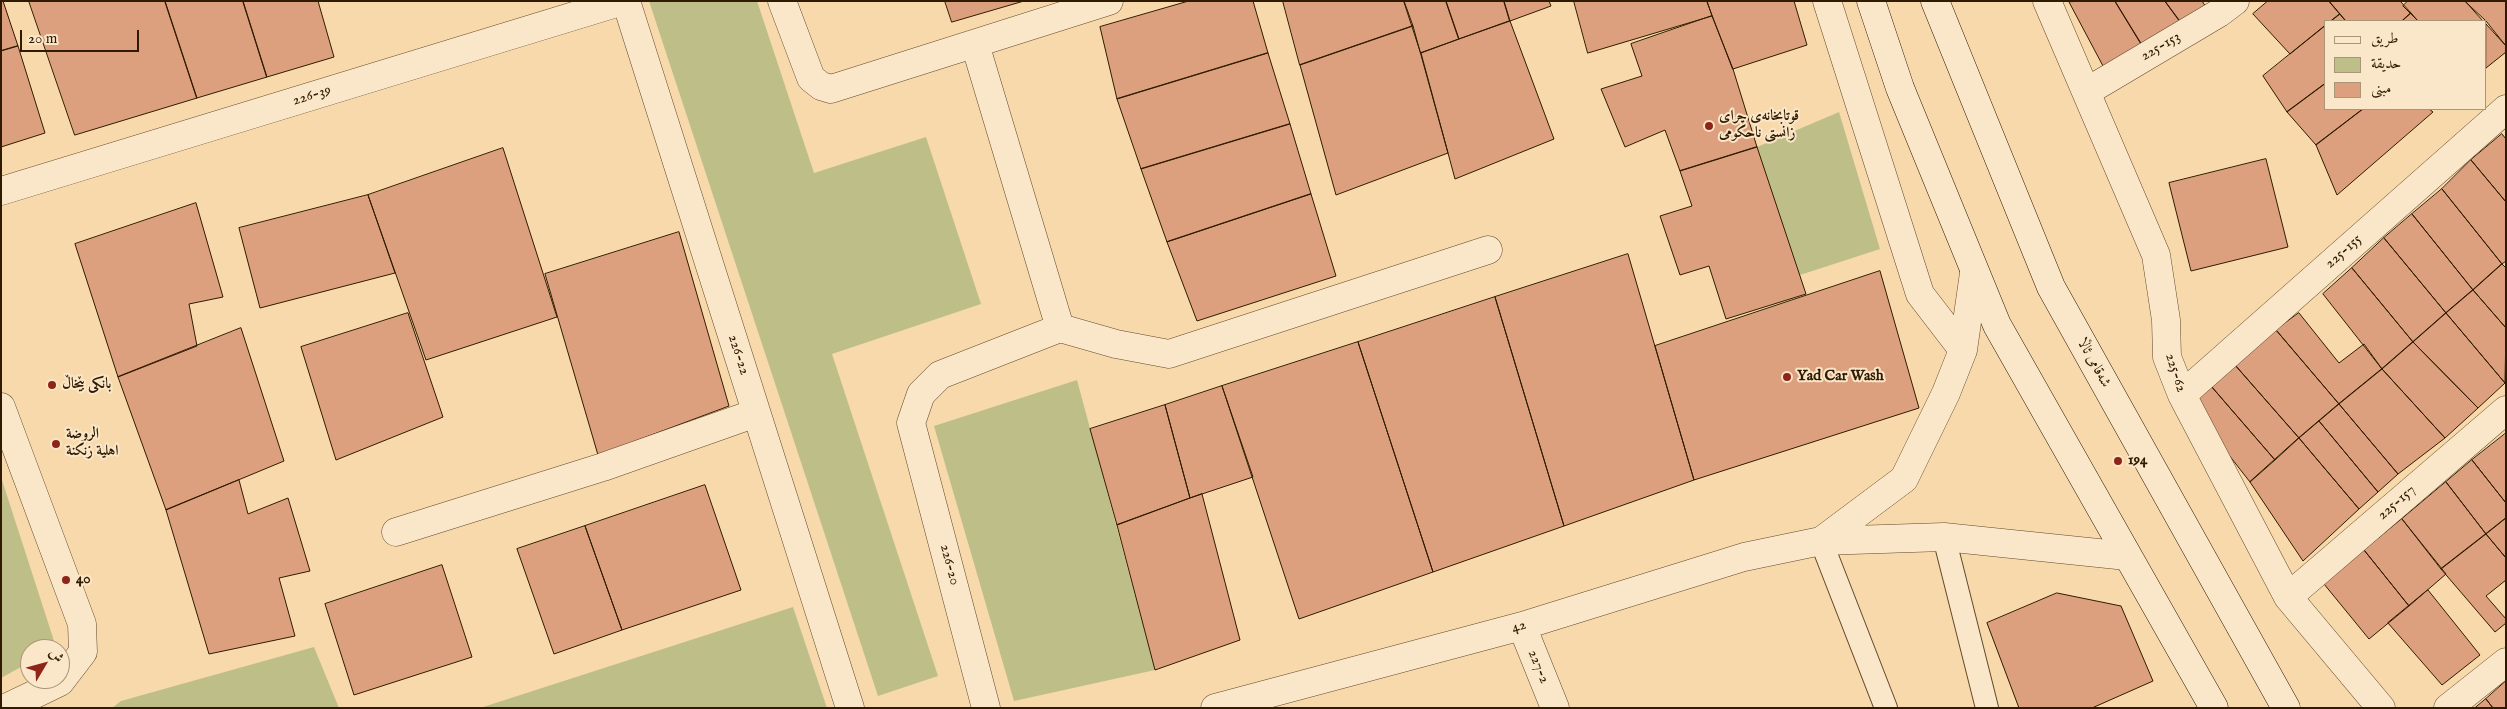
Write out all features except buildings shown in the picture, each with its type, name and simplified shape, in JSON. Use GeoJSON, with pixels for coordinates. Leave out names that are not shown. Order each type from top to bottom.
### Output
{"type":"FeatureCollection","features":[{"type":"Feature","properties":{"kind":"street","name":"226-39"},"geometry":{"type":"LineString","coordinates":[[1,191],[624,1]]}},
{"type":"Feature","properties":{"kind":"street","name":"226-22"},"geometry":{"type":"LineString","coordinates":[[624,1],[850,708]]}},
{"type":"Feature","properties":{"kind":"street"},"geometry":{"type":"LineString","coordinates":[[782,1],[809,74],[814,81],[828,89],[835,89],[1109,1]]}},
{"type":"Feature","properties":{"kind":"street"},"geometry":{"type":"LineString","coordinates":[[1827,1],[1920,294],[1963,350]]}},
{"type":"Feature","properties":{"kind":"street"},"geometry":{"type":"LineString","coordinates":[[1871,1],[1900,88],[1974,273],[1997,325],[2126,556],[2214,708]]}},
{"type":"Feature","properties":{"kind":"street","name":"شه‌قامی ئاڵا"},"geometry":{"type":"LineString","coordinates":[[1935,1],[2051,287],[2286,708]]}},
{"type":"Feature","properties":{"kind":"street","name":"225-62"},"geometry":{"type":"LineString","coordinates":[[2047,1],[2156,256],[2166,320],[2168,357],[2182,395],[2288,597],[2380,708]]}},
{"type":"Feature","properties":{"kind":"street","name":"225-153"},"geometry":{"type":"LineString","coordinates":[[2086,92],[2219,13],[2235,1]]}},
{"type":"Feature","properties":{"kind":"street"},"geometry":{"type":"LineString","coordinates":[[975,44],[1060,328],[1116,344],[1169,354],[1488,250]]}},
{"type":"Feature","properties":{"kind":"street","name":"225-155"},"geometry":{"type":"LineString","coordinates":[[2182,395],[2506,109]]}},
{"type":"Feature","properties":{"kind":"street"},"geometry":{"type":"LineString","coordinates":[[1821,541],[1904,480],[1946,393],[1963,350],[1974,273]]}},
{"type":"Feature","properties":{"kind":"street","name":"226-20"},"geometry":{"type":"LineString","coordinates":[[986,708],[912,423],[921,394],[940,374],[1060,328]]}},
{"type":"Feature","properties":{"kind":"street"},"geometry":{"type":"LineString","coordinates":[[1,407],[82,624],[83,652],[60,682],[6,708]]}},
{"type":"Feature","properties":{"kind":"street","name":"225-157"},"geometry":{"type":"LineString","coordinates":[[2288,597],[2506,410]]}},
{"type":"Feature","properties":{"kind":"street"},"geometry":{"type":"LineString","coordinates":[[396,532],[603,467],[756,413]]}},
{"type":"Feature","properties":{"kind":"street"},"geometry":{"type":"LineString","coordinates":[[1821,541],[1944,537],[2126,556]]}},
{"type":"Feature","properties":{"kind":"street","name":"42"},"geometry":{"type":"LineString","coordinates":[[1229,706],[1522,626],[1744,557],[1821,541]]}},
{"type":"Feature","properties":{"kind":"street","name":"227-2"},"geometry":{"type":"LineString","coordinates":[[1522,626],[1555,708]]}},
{"type":"Feature","properties":{"kind":"street"},"geometry":{"type":"LineString","coordinates":[[2448,708],[2506,662]]}},
{"type":"Feature","properties":{"kind":"lane"},"geometry":{"type":"LineString","coordinates":[[1944,537],[1987,708]]}},
{"type":"Feature","properties":{"kind":"lane"},"geometry":{"type":"LineString","coordinates":[[1821,541],[1886,708]]}},
{"type":"Feature","properties":{"kind":"green space"},"geometry":{"type":"Polygon","coordinates":[[[649,1],[757,1],[814,173],[926,137],[981,304],[832,354],[938,676],[878,696],[649,1]]]}},
{"type":"Feature","properties":{"kind":"green space"},"geometry":{"type":"Polygon","coordinates":[[[1839,112],[1880,249],[1800,275],[1757,147],[1839,112]]]}},
{"type":"Feature","properties":{"kind":"green space"},"geometry":{"type":"Polygon","coordinates":[[[1077,380],[1155,670],[1014,701],[934,426],[1077,380]]]}},
{"type":"Feature","properties":{"kind":"green space"},"geometry":{"type":"Polygon","coordinates":[[[1,477],[53,639],[20,639],[20,668],[1,678],[1,477]]]}},
{"type":"Feature","properties":{"kind":"green space"},"geometry":{"type":"Polygon","coordinates":[[[793,607],[827,708],[480,708],[793,607]]]}},
{"type":"Feature","properties":{"kind":"green space"},"geometry":{"type":"Polygon","coordinates":[[[314,647],[339,708],[112,708],[121,701],[314,647]]]}},
{"type":"Feature","properties":{"kind":"place","name":"قوتابخانەی چرای زانستی ناحکومی"},"geometry":{"type":"Point","coordinates":[1709,126]}},
{"type":"Feature","properties":{"kind":"place","name":"Yad Car Wash"},"geometry":{"type":"Point","coordinates":[1787,377]}},
{"type":"Feature","properties":{"kind":"place","name":"بانکی بێخاڵ"},"geometry":{"type":"Point","coordinates":[52,385]}},
{"type":"Feature","properties":{"kind":"place","name":"الروضة اهلية زنكنة"},"geometry":{"type":"Point","coordinates":[56,444]}},
{"type":"Feature","properties":{"kind":"place","name":"194"},"geometry":{"type":"Point","coordinates":[2118,461]}},
{"type":"Feature","properties":{"kind":"place","name":"40"},"geometry":{"type":"Point","coordinates":[66,580]}}]}
